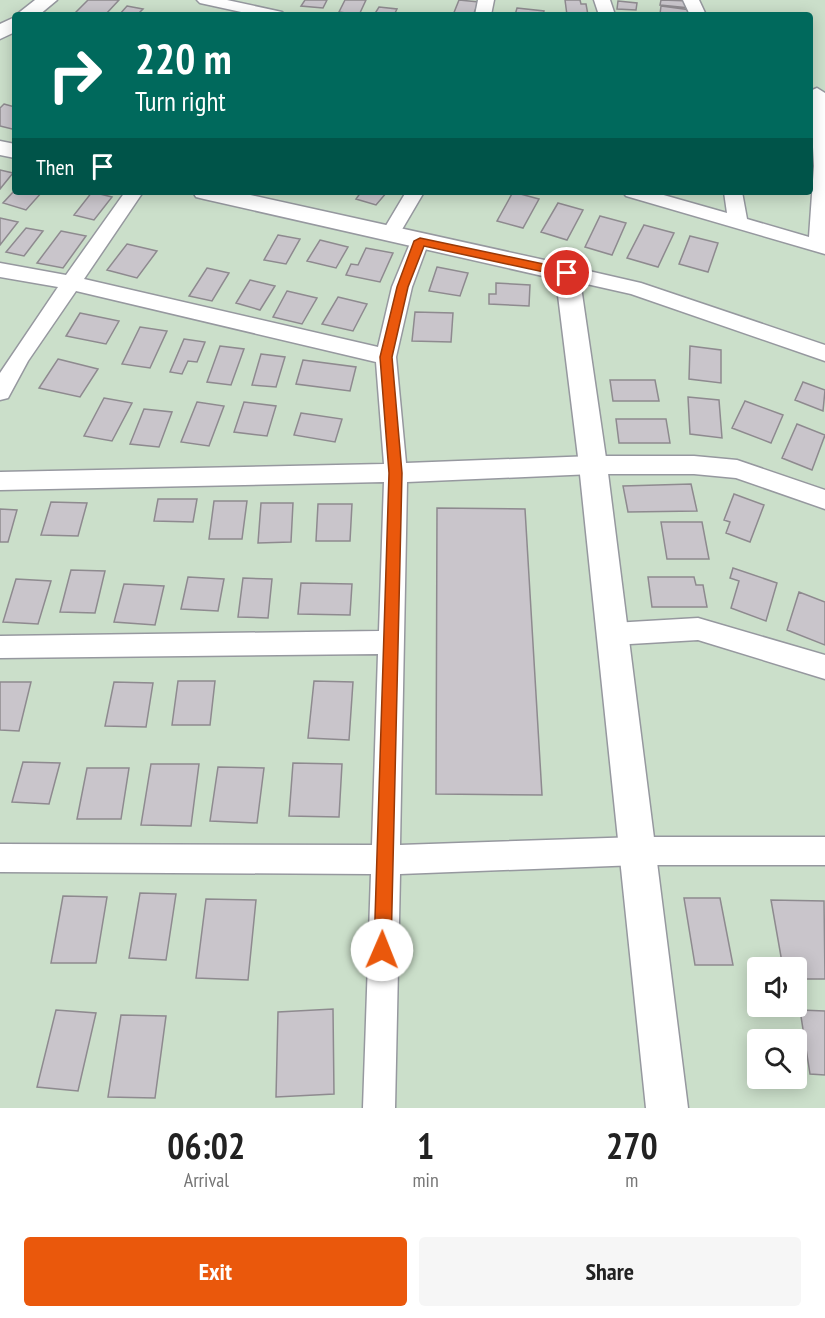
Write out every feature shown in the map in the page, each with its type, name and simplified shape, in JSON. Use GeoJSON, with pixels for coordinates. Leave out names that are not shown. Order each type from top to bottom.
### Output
{"type":"FeatureCollection","features":[{"type":"Feature","properties":{"kind":"street"},"geometry":{"type":"LineString","coordinates":[[30,12],[48,0]]}},
{"type":"Feature","properties":{"kind":"street"},"geometry":{"type":"LineString","coordinates":[[205,0],[260,12]]}},
{"type":"Feature","properties":{"kind":"street"},"geometry":{"type":"LineString","coordinates":[[642,195],[821,247],[824,166],[817,93]]}},
{"type":"Feature","properties":{"kind":"street"},"geometry":{"type":"LineString","coordinates":[[0,392],[10,356],[73,283],[132,195]]}},
{"type":"Feature","properties":{"kind":"street"},"geometry":{"type":"LineString","coordinates":[[217,195],[634,288],[825,353]]}},
{"type":"Feature","properties":{"kind":"street"},"geometry":{"type":"LineString","coordinates":[[390,234],[413,195]]}},
{"type":"Feature","properties":{"kind":"street"},"geometry":{"type":"LineString","coordinates":[[733,195],[738,223]]}},
{"type":"Feature","properties":{"kind":"street"},"geometry":{"type":"LineString","coordinates":[[380,1108],[384,860],[396,473],[386,357],[402,287],[420,241]]}},
{"type":"Feature","properties":{"kind":"street"},"geometry":{"type":"LineString","coordinates":[[0,270],[73,283],[386,357]]}},
{"type":"Feature","properties":{"kind":"street"},"geometry":{"type":"LineString","coordinates":[[567,273],[593,465],[667,1108]]}},
{"type":"Feature","properties":{"kind":"street"},"geometry":{"type":"LineString","coordinates":[[0,481],[396,473],[593,465],[694,465],[737,469],[825,500]]}},
{"type":"Feature","properties":{"kind":"street"},"geometry":{"type":"LineString","coordinates":[[613,634],[698,628],[825,668]]}},
{"type":"Feature","properties":{"kind":"street"},"geometry":{"type":"LineString","coordinates":[[0,647],[390,642]]}},
{"type":"Feature","properties":{"kind":"street"},"geometry":{"type":"LineString","coordinates":[[0,858],[384,860],[638,851],[825,851]]}},
{"type":"Feature","properties":{"kind":"green space"},"geometry":{"type":"Polygon","coordinates":[[[0,0],[825,0],[825,1108],[0,1108],[0,0]]]}},
{"type":"Feature","properties":{"kind":"building"},"geometry":{"type":"Polygon","coordinates":[[[88,0],[119,0],[108,12],[76,12],[88,0]]]}},
{"type":"Feature","properties":{"kind":"building"},"geometry":{"type":"Polygon","coordinates":[[[305,0],[327,0],[323,8],[301,6],[305,0]]]}},
{"type":"Feature","properties":{"kind":"building"},"geometry":{"type":"Polygon","coordinates":[[[345,0],[366,0],[360,12],[339,12],[345,0]]]}},
{"type":"Feature","properties":{"kind":"building"},"geometry":{"type":"Polygon","coordinates":[[[459,0],[479,2],[474,12],[454,12],[459,0]]]}},
{"type":"Feature","properties":{"kind":"building"},"geometry":{"type":"Polygon","coordinates":[[[565,0],[580,0],[581,4],[586,4],[587,12],[567,12],[565,0]]]}},
{"type":"Feature","properties":{"kind":"building"},"geometry":{"type":"Polygon","coordinates":[[[661,0],[691,1],[690,8],[660,5],[661,0]]]}},
{"type":"Feature","properties":{"kind":"building"},"geometry":{"type":"Polygon","coordinates":[[[618,1],[637,3],[636,10],[617,9],[618,1]]]}},
{"type":"Feature","properties":{"kind":"building"},"geometry":{"type":"Polygon","coordinates":[[[127,6],[143,9],[140,12],[122,12],[127,6]]]}},
{"type":"Feature","properties":{"kind":"building"},"geometry":{"type":"Polygon","coordinates":[[[661,6],[691,10],[691,12],[660,12],[661,6]]]}},
{"type":"Feature","properties":{"kind":"building"},"geometry":{"type":"Polygon","coordinates":[[[379,7],[397,9],[396,12],[376,12],[379,7]]]}},
{"type":"Feature","properties":{"kind":"building"},"geometry":{"type":"Polygon","coordinates":[[[517,8],[544,11],[544,12],[516,12],[517,8]]]}},
{"type":"Feature","properties":{"kind":"building"},"geometry":{"type":"Polygon","coordinates":[[[4,104],[12,106],[12,129],[0,126],[0,108],[4,104]]]}},
{"type":"Feature","properties":{"kind":"building"},"geometry":{"type":"Polygon","coordinates":[[[0,170],[12,173],[12,174],[0,189],[0,170]]]}},
{"type":"Feature","properties":{"kind":"building"},"geometry":{"type":"Polygon","coordinates":[[[12,193],[39,195],[26,210],[3,203],[12,193]]]}},
{"type":"Feature","properties":{"kind":"building"},"geometry":{"type":"Polygon","coordinates":[[[90,195],[112,197],[94,220],[74,215],[90,195]]]}},
{"type":"Feature","properties":{"kind":"building"},"geometry":{"type":"Polygon","coordinates":[[[359,195],[384,195],[376,205],[356,199],[359,195]]]}},
{"type":"Feature","properties":{"kind":"building"},"geometry":{"type":"Polygon","coordinates":[[[511,195],[524,195],[539,199],[523,228],[497,221],[511,195]]]}},
{"type":"Feature","properties":{"kind":"building"},"geometry":{"type":"Polygon","coordinates":[[[558,203],[583,210],[567,240],[541,232],[558,203]]]}},
{"type":"Feature","properties":{"kind":"building"},"geometry":{"type":"Polygon","coordinates":[[[600,216],[626,223],[612,255],[585,247],[600,216]]]}},
{"type":"Feature","properties":{"kind":"building"},"geometry":{"type":"Polygon","coordinates":[[[0,218],[18,222],[0,245],[0,218]]]}},
{"type":"Feature","properties":{"kind":"building"},"geometry":{"type":"Polygon","coordinates":[[[644,225],[674,233],[658,267],[627,258],[644,225]]]}},
{"type":"Feature","properties":{"kind":"building"},"geometry":{"type":"Polygon","coordinates":[[[26,228],[43,231],[24,256],[6,252],[26,228]]]}},
{"type":"Feature","properties":{"kind":"building"},"geometry":{"type":"Polygon","coordinates":[[[61,231],[86,236],[63,268],[37,263],[61,231]]]}},
{"type":"Feature","properties":{"kind":"building"},"geometry":{"type":"Polygon","coordinates":[[[278,235],[300,239],[286,264],[264,260],[278,235]]]}},
{"type":"Feature","properties":{"kind":"building"},"geometry":{"type":"Polygon","coordinates":[[[690,236],[718,243],[708,272],[679,264],[690,236]]]}},
{"type":"Feature","properties":{"kind":"building"},"geometry":{"type":"Polygon","coordinates":[[[320,240],[348,247],[336,268],[307,261],[320,240]]]}},
{"type":"Feature","properties":{"kind":"building"},"geometry":{"type":"Polygon","coordinates":[[[127,244],[157,251],[137,278],[107,270],[127,244]]]}},
{"type":"Feature","properties":{"kind":"building"},"geometry":{"type":"Polygon","coordinates":[[[366,248],[393,253],[380,282],[346,275],[351,264],[358,265],[366,248]]]}},
{"type":"Feature","properties":{"kind":"building"},"geometry":{"type":"Polygon","coordinates":[[[437,267],[468,273],[460,296],[429,291],[437,267]]]}},
{"type":"Feature","properties":{"kind":"building"},"geometry":{"type":"Polygon","coordinates":[[[207,268],[229,273],[212,301],[189,296],[207,268]]]}},
{"type":"Feature","properties":{"kind":"building"},"geometry":{"type":"Polygon","coordinates":[[[250,280],[275,286],[260,310],[236,303],[250,280]]]}},
{"type":"Feature","properties":{"kind":"building"},"geometry":{"type":"Polygon","coordinates":[[[496,283],[530,285],[529,306],[489,304],[489,294],[496,294],[496,283]]]}},
{"type":"Feature","properties":{"kind":"building"},"geometry":{"type":"Polygon","coordinates":[[[287,291],[317,298],[302,324],[273,317],[287,291]]]}},
{"type":"Feature","properties":{"kind":"building"},"geometry":{"type":"Polygon","coordinates":[[[338,297],[367,304],[353,331],[322,324],[338,297]]]}},
{"type":"Feature","properties":{"kind":"building"},"geometry":{"type":"Polygon","coordinates":[[[415,312],[453,313],[451,342],[412,341],[415,312]]]}},
{"type":"Feature","properties":{"kind":"building"},"geometry":{"type":"Polygon","coordinates":[[[80,313],[119,321],[106,344],[66,336],[80,313]]]}},
{"type":"Feature","properties":{"kind":"building"},"geometry":{"type":"Polygon","coordinates":[[[140,327],[167,331],[150,368],[122,364],[140,327]]]}},
{"type":"Feature","properties":{"kind":"building"},"geometry":{"type":"Polygon","coordinates":[[[184,339],[205,342],[197,362],[188,361],[182,374],[170,372],[184,339]]]}},
{"type":"Feature","properties":{"kind":"building"},"geometry":{"type":"Polygon","coordinates":[[[220,346],[244,349],[231,385],[207,382],[220,346]]]}},
{"type":"Feature","properties":{"kind":"building"},"geometry":{"type":"Polygon","coordinates":[[[690,346],[721,350],[721,383],[689,379],[690,346]]]}},
{"type":"Feature","properties":{"kind":"building"},"geometry":{"type":"Polygon","coordinates":[[[261,354],[285,357],[276,387],[252,385],[261,354]]]}},
{"type":"Feature","properties":{"kind":"building"},"geometry":{"type":"Polygon","coordinates":[[[58,359],[98,369],[80,397],[39,388],[58,359]]]}},
{"type":"Feature","properties":{"kind":"building"},"geometry":{"type":"Polygon","coordinates":[[[303,360],[356,367],[350,391],[296,384],[303,360]]]}},
{"type":"Feature","properties":{"kind":"building"},"geometry":{"type":"Polygon","coordinates":[[[610,380],[655,380],[659,401],[613,401],[610,380]]]}},
{"type":"Feature","properties":{"kind":"building"},"geometry":{"type":"Polygon","coordinates":[[[803,382],[825,390],[823,411],[795,400],[803,382]]]}},
{"type":"Feature","properties":{"kind":"building"},"geometry":{"type":"Polygon","coordinates":[[[688,397],[719,400],[722,438],[690,434],[688,397]]]}},
{"type":"Feature","properties":{"kind":"building"},"geometry":{"type":"Polygon","coordinates":[[[104,398],[132,403],[112,441],[84,436],[104,398]]]}},
{"type":"Feature","properties":{"kind":"building"},"geometry":{"type":"Polygon","coordinates":[[[745,401],[783,415],[771,443],[732,428],[745,401]]]}},
{"type":"Feature","properties":{"kind":"building"},"geometry":{"type":"Polygon","coordinates":[[[197,402],[224,406],[209,446],[181,442],[197,402]]]}},
{"type":"Feature","properties":{"kind":"building"},"geometry":{"type":"Polygon","coordinates":[[[244,402],[276,406],[267,436],[234,432],[244,402]]]}},
{"type":"Feature","properties":{"kind":"building"},"geometry":{"type":"Polygon","coordinates":[[[144,409],[172,412],[159,447],[130,444],[144,409]]]}},
{"type":"Feature","properties":{"kind":"building"},"geometry":{"type":"Polygon","coordinates":[[[301,413],[342,419],[335,442],[294,435],[301,413]]]}},
{"type":"Feature","properties":{"kind":"building"},"geometry":{"type":"Polygon","coordinates":[[[616,419],[666,419],[670,443],[619,443],[616,419]]]}},
{"type":"Feature","properties":{"kind":"building"},"geometry":{"type":"Polygon","coordinates":[[[797,424],[825,435],[812,470],[782,458],[797,424]]]}},
{"type":"Feature","properties":{"kind":"building"},"geometry":{"type":"Polygon","coordinates":[[[691,484],[697,511],[628,512],[623,486],[691,484]]]}},
{"type":"Feature","properties":{"kind":"building"},"geometry":{"type":"Polygon","coordinates":[[[734,494],[764,505],[750,542],[726,533],[730,522],[724,520],[734,494]]]}},
{"type":"Feature","properties":{"kind":"building"},"geometry":{"type":"Polygon","coordinates":[[[158,499],[197,499],[193,522],[154,521],[158,499]]]}},
{"type":"Feature","properties":{"kind":"building"},"geometry":{"type":"Polygon","coordinates":[[[214,501],[247,501],[242,539],[209,539],[214,501]]]}},
{"type":"Feature","properties":{"kind":"building"},"geometry":{"type":"Polygon","coordinates":[[[51,502],[87,503],[78,536],[41,535],[51,502]]]}},
{"type":"Feature","properties":{"kind":"building"},"geometry":{"type":"Polygon","coordinates":[[[261,503],[293,503],[291,542],[258,543],[261,503]]]}},
{"type":"Feature","properties":{"kind":"building"},"geometry":{"type":"Polygon","coordinates":[[[318,504],[352,504],[350,541],[316,541],[318,504]]]}},
{"type":"Feature","properties":{"kind":"building"},"geometry":{"type":"Polygon","coordinates":[[[437,508],[525,509],[542,795],[436,794],[437,508]]]}},
{"type":"Feature","properties":{"kind":"building"},"geometry":{"type":"Polygon","coordinates":[[[0,509],[17,510],[8,542],[0,542],[0,509]]]}},
{"type":"Feature","properties":{"kind":"building"},"geometry":{"type":"Polygon","coordinates":[[[661,522],[702,522],[709,559],[667,559],[661,522]]]}},
{"type":"Feature","properties":{"kind":"building"},"geometry":{"type":"Polygon","coordinates":[[[733,568],[777,583],[766,621],[731,608],[739,581],[730,578],[733,568]]]}},
{"type":"Feature","properties":{"kind":"building"},"geometry":{"type":"Polygon","coordinates":[[[71,570],[105,571],[95,613],[60,612],[71,570]]]}},
{"type":"Feature","properties":{"kind":"building"},"geometry":{"type":"Polygon","coordinates":[[[188,577],[224,579],[218,611],[181,609],[188,577]]]}},
{"type":"Feature","properties":{"kind":"building"},"geometry":{"type":"Polygon","coordinates":[[[648,577],[694,577],[696,585],[703,585],[707,607],[652,607],[648,577]]]}},
{"type":"Feature","properties":{"kind":"building"},"geometry":{"type":"Polygon","coordinates":[[[243,578],[272,579],[268,618],[238,617],[243,578]]]}},
{"type":"Feature","properties":{"kind":"building"},"geometry":{"type":"Polygon","coordinates":[[[16,579],[51,581],[38,624],[3,622],[16,579]]]}},
{"type":"Feature","properties":{"kind":"building"},"geometry":{"type":"Polygon","coordinates":[[[301,583],[352,584],[350,615],[298,614],[301,583]]]}},
{"type":"Feature","properties":{"kind":"building"},"geometry":{"type":"Polygon","coordinates":[[[124,584],[164,586],[155,625],[114,622],[124,584]]]}},
{"type":"Feature","properties":{"kind":"building"},"geometry":{"type":"Polygon","coordinates":[[[799,592],[825,602],[825,645],[787,630],[799,592]]]}},
{"type":"Feature","properties":{"kind":"building"},"geometry":{"type":"Polygon","coordinates":[[[178,681],[215,681],[210,725],[172,725],[178,681]]]}},
{"type":"Feature","properties":{"kind":"building"},"geometry":{"type":"Polygon","coordinates":[[[314,681],[353,682],[349,740],[308,738],[314,681]]]}},
{"type":"Feature","properties":{"kind":"building"},"geometry":{"type":"Polygon","coordinates":[[[0,682],[31,682],[19,731],[0,730],[0,682]]]}},
{"type":"Feature","properties":{"kind":"building"},"geometry":{"type":"Polygon","coordinates":[[[114,682],[153,683],[146,727],[105,726],[114,682]]]}},
{"type":"Feature","properties":{"kind":"building"},"geometry":{"type":"Polygon","coordinates":[[[23,762],[60,763],[49,804],[12,802],[23,762]]]}},
{"type":"Feature","properties":{"kind":"building"},"geometry":{"type":"Polygon","coordinates":[[[293,763],[342,764],[339,817],[289,816],[293,763]]]}},
{"type":"Feature","properties":{"kind":"building"},"geometry":{"type":"Polygon","coordinates":[[[151,764],[199,764],[191,826],[141,825],[151,764]]]}},
{"type":"Feature","properties":{"kind":"building"},"geometry":{"type":"Polygon","coordinates":[[[218,767],[264,768],[257,823],[210,821],[218,767]]]}},
{"type":"Feature","properties":{"kind":"building"},"geometry":{"type":"Polygon","coordinates":[[[87,768],[129,768],[121,819],[77,819],[87,768]]]}},
{"type":"Feature","properties":{"kind":"building"},"geometry":{"type":"Polygon","coordinates":[[[140,893],[176,894],[166,960],[129,958],[140,893]]]}},
{"type":"Feature","properties":{"kind":"building"},"geometry":{"type":"Polygon","coordinates":[[[63,896],[107,897],[96,963],[51,963],[63,896]]]}},
{"type":"Feature","properties":{"kind":"building"},"geometry":{"type":"Polygon","coordinates":[[[684,898],[720,898],[733,965],[695,965],[684,898]]]}},
{"type":"Feature","properties":{"kind":"building"},"geometry":{"type":"Polygon","coordinates":[[[206,899],[256,900],[248,980],[196,978],[206,899]]]}},
{"type":"Feature","properties":{"kind":"building"},"geometry":{"type":"Polygon","coordinates":[[[771,900],[824,901],[825,979],[807,979],[807,957],[781,957],[771,900]]]}},
{"type":"Feature","properties":{"kind":"building"},"geometry":{"type":"Polygon","coordinates":[[[333,1009],[334,1094],[276,1097],[278,1012],[333,1009]]]}},
{"type":"Feature","properties":{"kind":"building"},"geometry":{"type":"Polygon","coordinates":[[[56,1010],[96,1013],[78,1091],[37,1087],[56,1010]]]}},
{"type":"Feature","properties":{"kind":"building"},"geometry":{"type":"Polygon","coordinates":[[[807,1010],[825,1011],[825,1075],[810,1074],[807,1029],[803,1029],[801,1017],[807,1017],[807,1010]]]}},
{"type":"Feature","properties":{"kind":"building"},"geometry":{"type":"Polygon","coordinates":[[[121,1015],[166,1016],[155,1098],[108,1097],[121,1015]]]}},
{"type":"Feature","properties":{"kind":"route"},"geometry":{"type":"LineString","coordinates":[[382,950],[396,473],[386,357],[402,287],[420,241],[567,273]]}}]}
